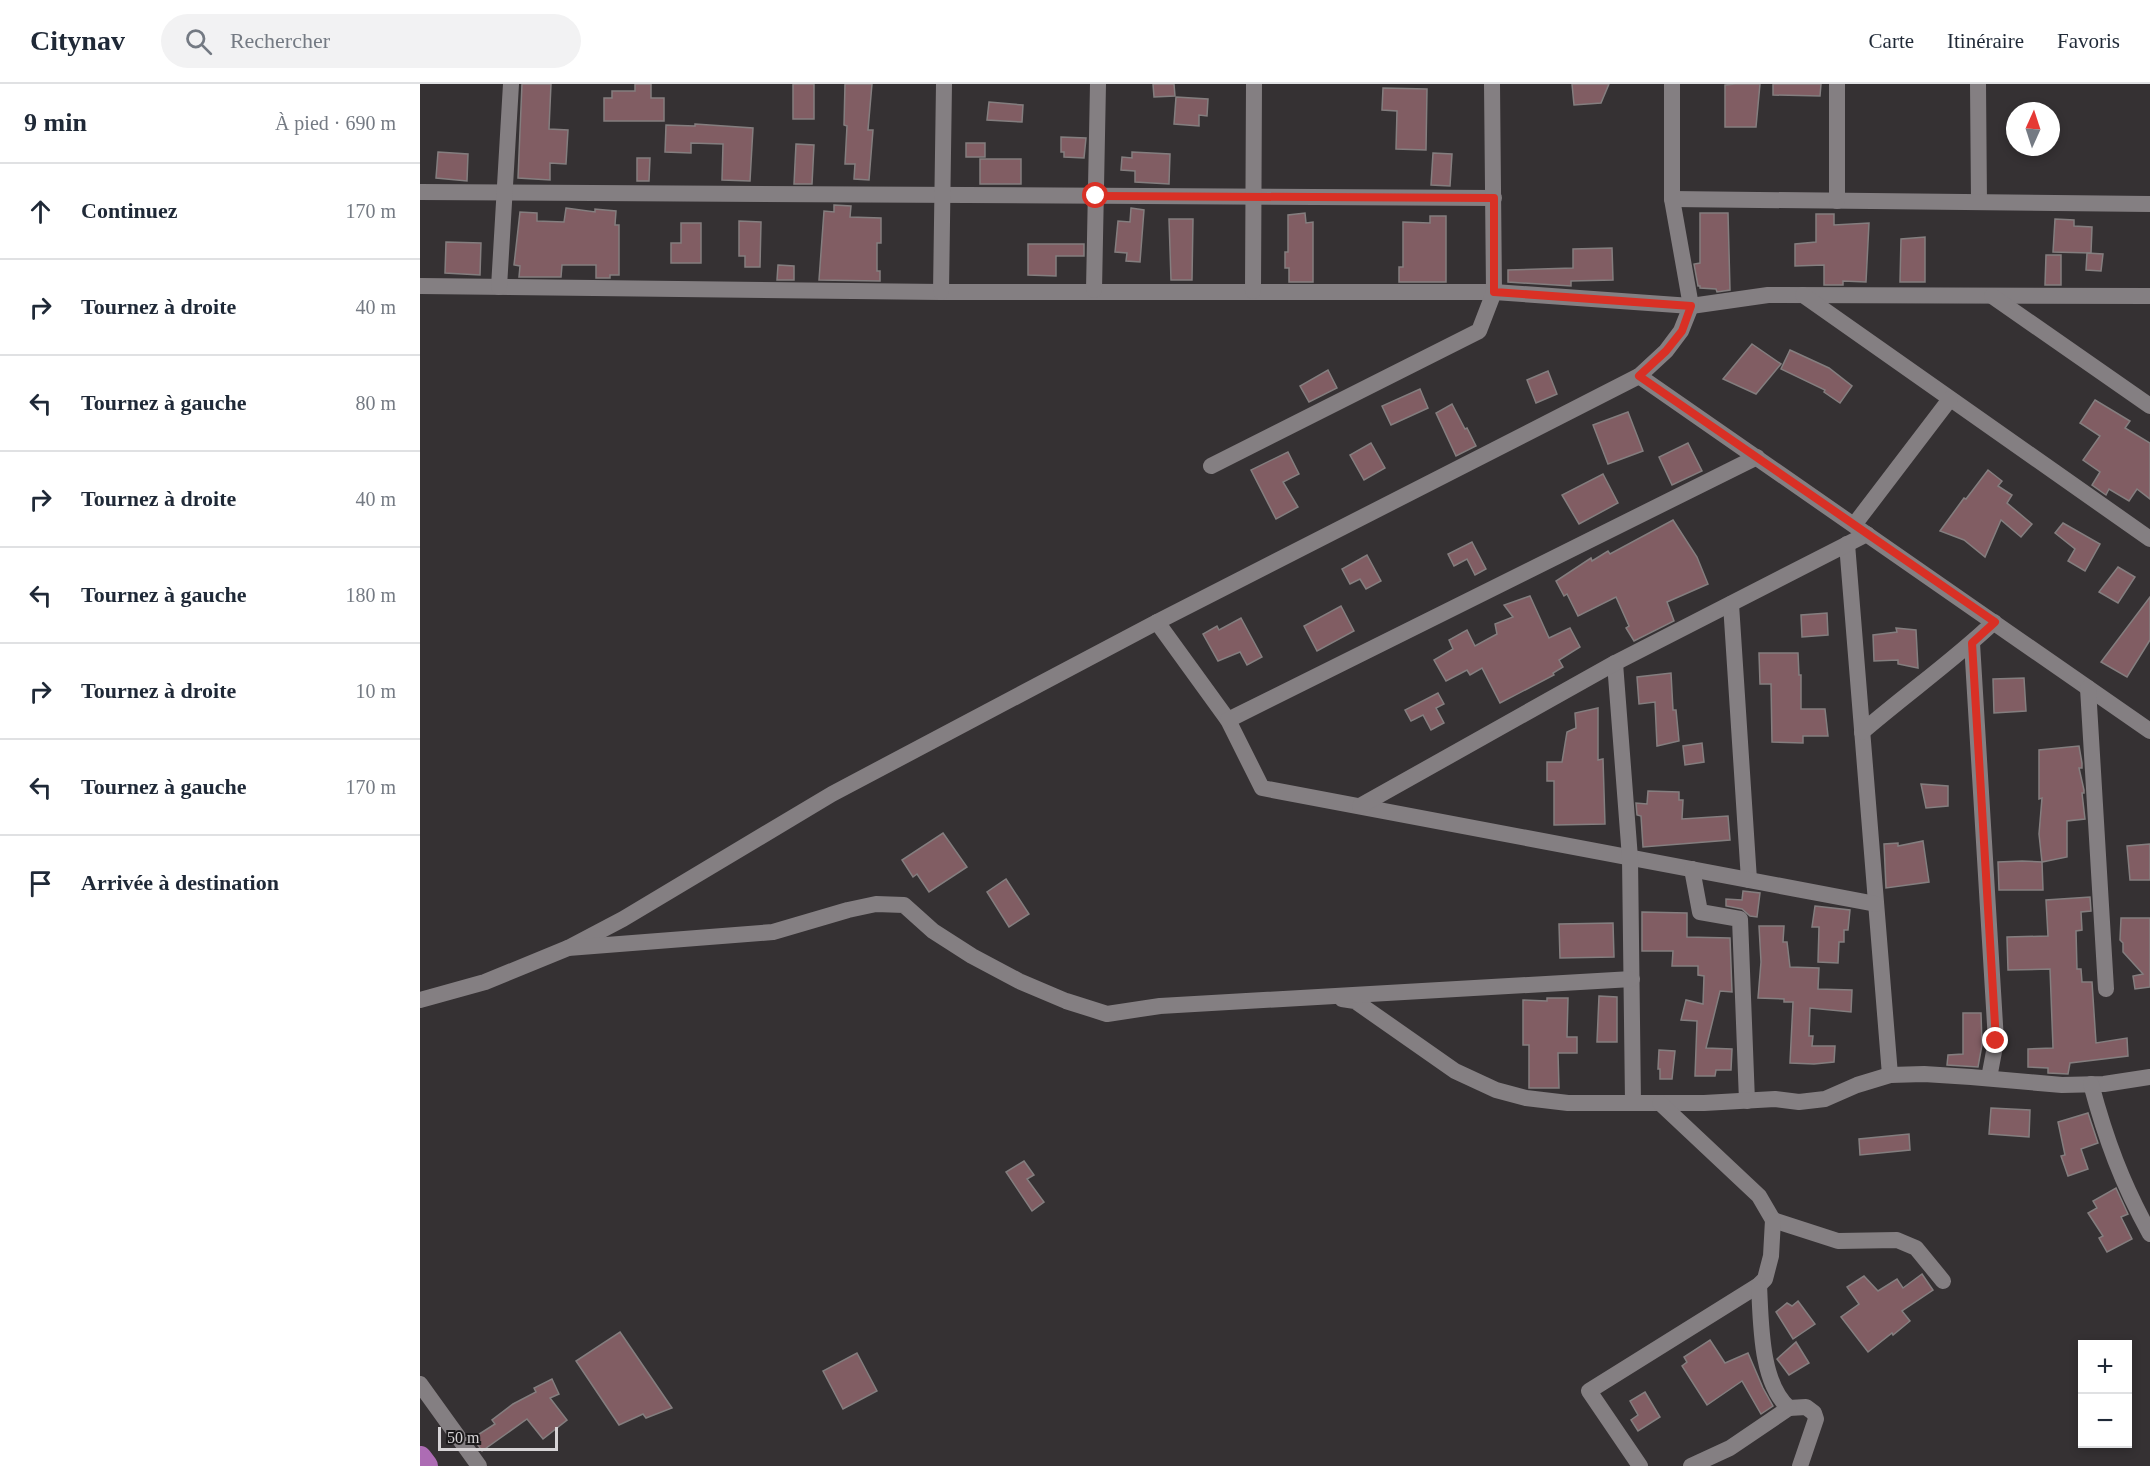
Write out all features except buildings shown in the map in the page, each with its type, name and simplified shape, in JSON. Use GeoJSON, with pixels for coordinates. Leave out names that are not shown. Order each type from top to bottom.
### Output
{"type":"FeatureCollection","features":[{"type":"Feature","properties":{"kind":"highway"},"geometry":{"type":"LineString","coordinates":[[420,1458],[426,1466]]}},
{"type":"Feature","properties":{"kind":"street"},"geometry":{"type":"LineString","coordinates":[[499,287],[511,84]]}},
{"type":"Feature","properties":{"kind":"street"},"geometry":{"type":"LineString","coordinates":[[941,292],[944,84]]}},
{"type":"Feature","properties":{"kind":"street"},"geometry":{"type":"LineString","coordinates":[[1094,290],[1098,84]]}},
{"type":"Feature","properties":{"kind":"street"},"geometry":{"type":"LineString","coordinates":[[1253,291],[1254,84]]}},
{"type":"Feature","properties":{"kind":"street"},"geometry":{"type":"LineString","coordinates":[[1211,466],[1479,331],[1494,292],[1492,84]]}},
{"type":"Feature","properties":{"kind":"street"},"geometry":{"type":"LineString","coordinates":[[420,1000],[485,982],[568,948],[623,919],[832,794],[1157,622],[1639,376],[1666,351],[1682,331],[1691,306],[1672,199],[1672,84]]}},
{"type":"Feature","properties":{"kind":"street"},"geometry":{"type":"LineString","coordinates":[[1837,84],[1837,201]]}},
{"type":"Feature","properties":{"kind":"street"},"geometry":{"type":"LineString","coordinates":[[1978,84],[1979,202]]}},
{"type":"Feature","properties":{"kind":"street"},"geometry":{"type":"LineString","coordinates":[[420,192],[1494,198]]}},
{"type":"Feature","properties":{"kind":"street"},"geometry":{"type":"LineString","coordinates":[[1672,199],[2150,204]]}},
{"type":"Feature","properties":{"kind":"street"},"geometry":{"type":"LineString","coordinates":[[420,286],[941,292],[1094,290],[1494,292],[1691,306],[1768,295],[2150,296]]}},
{"type":"Feature","properties":{"kind":"street"},"geometry":{"type":"LineString","coordinates":[[1803,295],[2150,539]]}},
{"type":"Feature","properties":{"kind":"street"},"geometry":{"type":"LineString","coordinates":[[1992,296],[2150,405]]}},
{"type":"Feature","properties":{"kind":"street"},"geometry":{"type":"LineString","coordinates":[[1639,376],[2150,731]]}},
{"type":"Feature","properties":{"kind":"street"},"geometry":{"type":"LineString","coordinates":[[1360,806],[1616,663],[1847,544],[1861,530],[1950,399]]}},
{"type":"Feature","properties":{"kind":"street"},"geometry":{"type":"LineString","coordinates":[[1228,720],[1757,457]]}},
{"type":"Feature","properties":{"kind":"street"},"geometry":{"type":"LineString","coordinates":[[1847,544],[1890,1075]]}},
{"type":"Feature","properties":{"kind":"street"},"geometry":{"type":"LineString","coordinates":[[1731,604],[1749,880]]}},
{"type":"Feature","properties":{"kind":"street"},"geometry":{"type":"LineString","coordinates":[[1157,622],[1228,720],[1262,788],[1876,904]]}},
{"type":"Feature","properties":{"kind":"street"},"geometry":{"type":"LineString","coordinates":[[1862,732],[1995,622]]}},
{"type":"Feature","properties":{"kind":"street"},"geometry":{"type":"LineString","coordinates":[[1972,643],[1996,1041],[1989,1078]]}},
{"type":"Feature","properties":{"kind":"street"},"geometry":{"type":"LineString","coordinates":[[1616,663],[1630,858],[1633,1103]]}},
{"type":"Feature","properties":{"kind":"street"},"geometry":{"type":"LineString","coordinates":[[2088,688],[2106,989]]}},
{"type":"Feature","properties":{"kind":"street"},"geometry":{"type":"LineString","coordinates":[[1692,869],[1700,912],[1740,919],[1747,1101]]}},
{"type":"Feature","properties":{"kind":"street"},"geometry":{"type":"LineString","coordinates":[[568,948],[773,932],[876,904],[904,905],[933,931],[1019,981],[1066,1001],[1107,1014],[1160,1006],[1632,979]]}},
{"type":"Feature","properties":{"kind":"street"},"geometry":{"type":"LineString","coordinates":[[1327,996],[1355,1001],[1455,1071],[1496,1090],[1526,1098],[1568,1103],[1775,1099],[1799,1102],[1825,1099],[1857,1085],[1890,1075],[1924,1074],[2062,1085],[2150,1077]]}},
{"type":"Feature","properties":{"kind":"street"},"geometry":{"type":"LineString","coordinates":[[2091,1084],[2105,1134],[2121,1178],[2150,1234]]}},
{"type":"Feature","properties":{"kind":"street"},"geometry":{"type":"LineString","coordinates":[[1640,1466],[1589,1392],[1759,1285],[1764,1279],[1771,1256],[1773,1220],[1759,1196],[1660,1103]]}},
{"type":"Feature","properties":{"kind":"street"},"geometry":{"type":"LineString","coordinates":[[1773,1220],[1838,1241],[1897,1240],[1916,1248],[1943,1281]]}},
{"type":"Feature","properties":{"kind":"street"},"geometry":{"type":"LineString","coordinates":[[1759,1285],[1764,1359],[1780,1401],[1789,1408]]}},
{"type":"Feature","properties":{"kind":"street"},"geometry":{"type":"LineString","coordinates":[[420,1384],[479,1466]]}},
{"type":"Feature","properties":{"kind":"street"},"geometry":{"type":"LineString","coordinates":[[1691,1466],[1730,1448],[1789,1408],[1806,1407],[1814,1413],[1816,1419],[1800,1466]]}},
{"type":"Feature","properties":{"kind":"route"},"geometry":{"type":"LineString","coordinates":[[1096,196],[1494,198],[1494,292],[1691,306],[1682,331],[1666,351],[1639,376],[1995,622],[1972,643],[1996,1041]]}}]}
